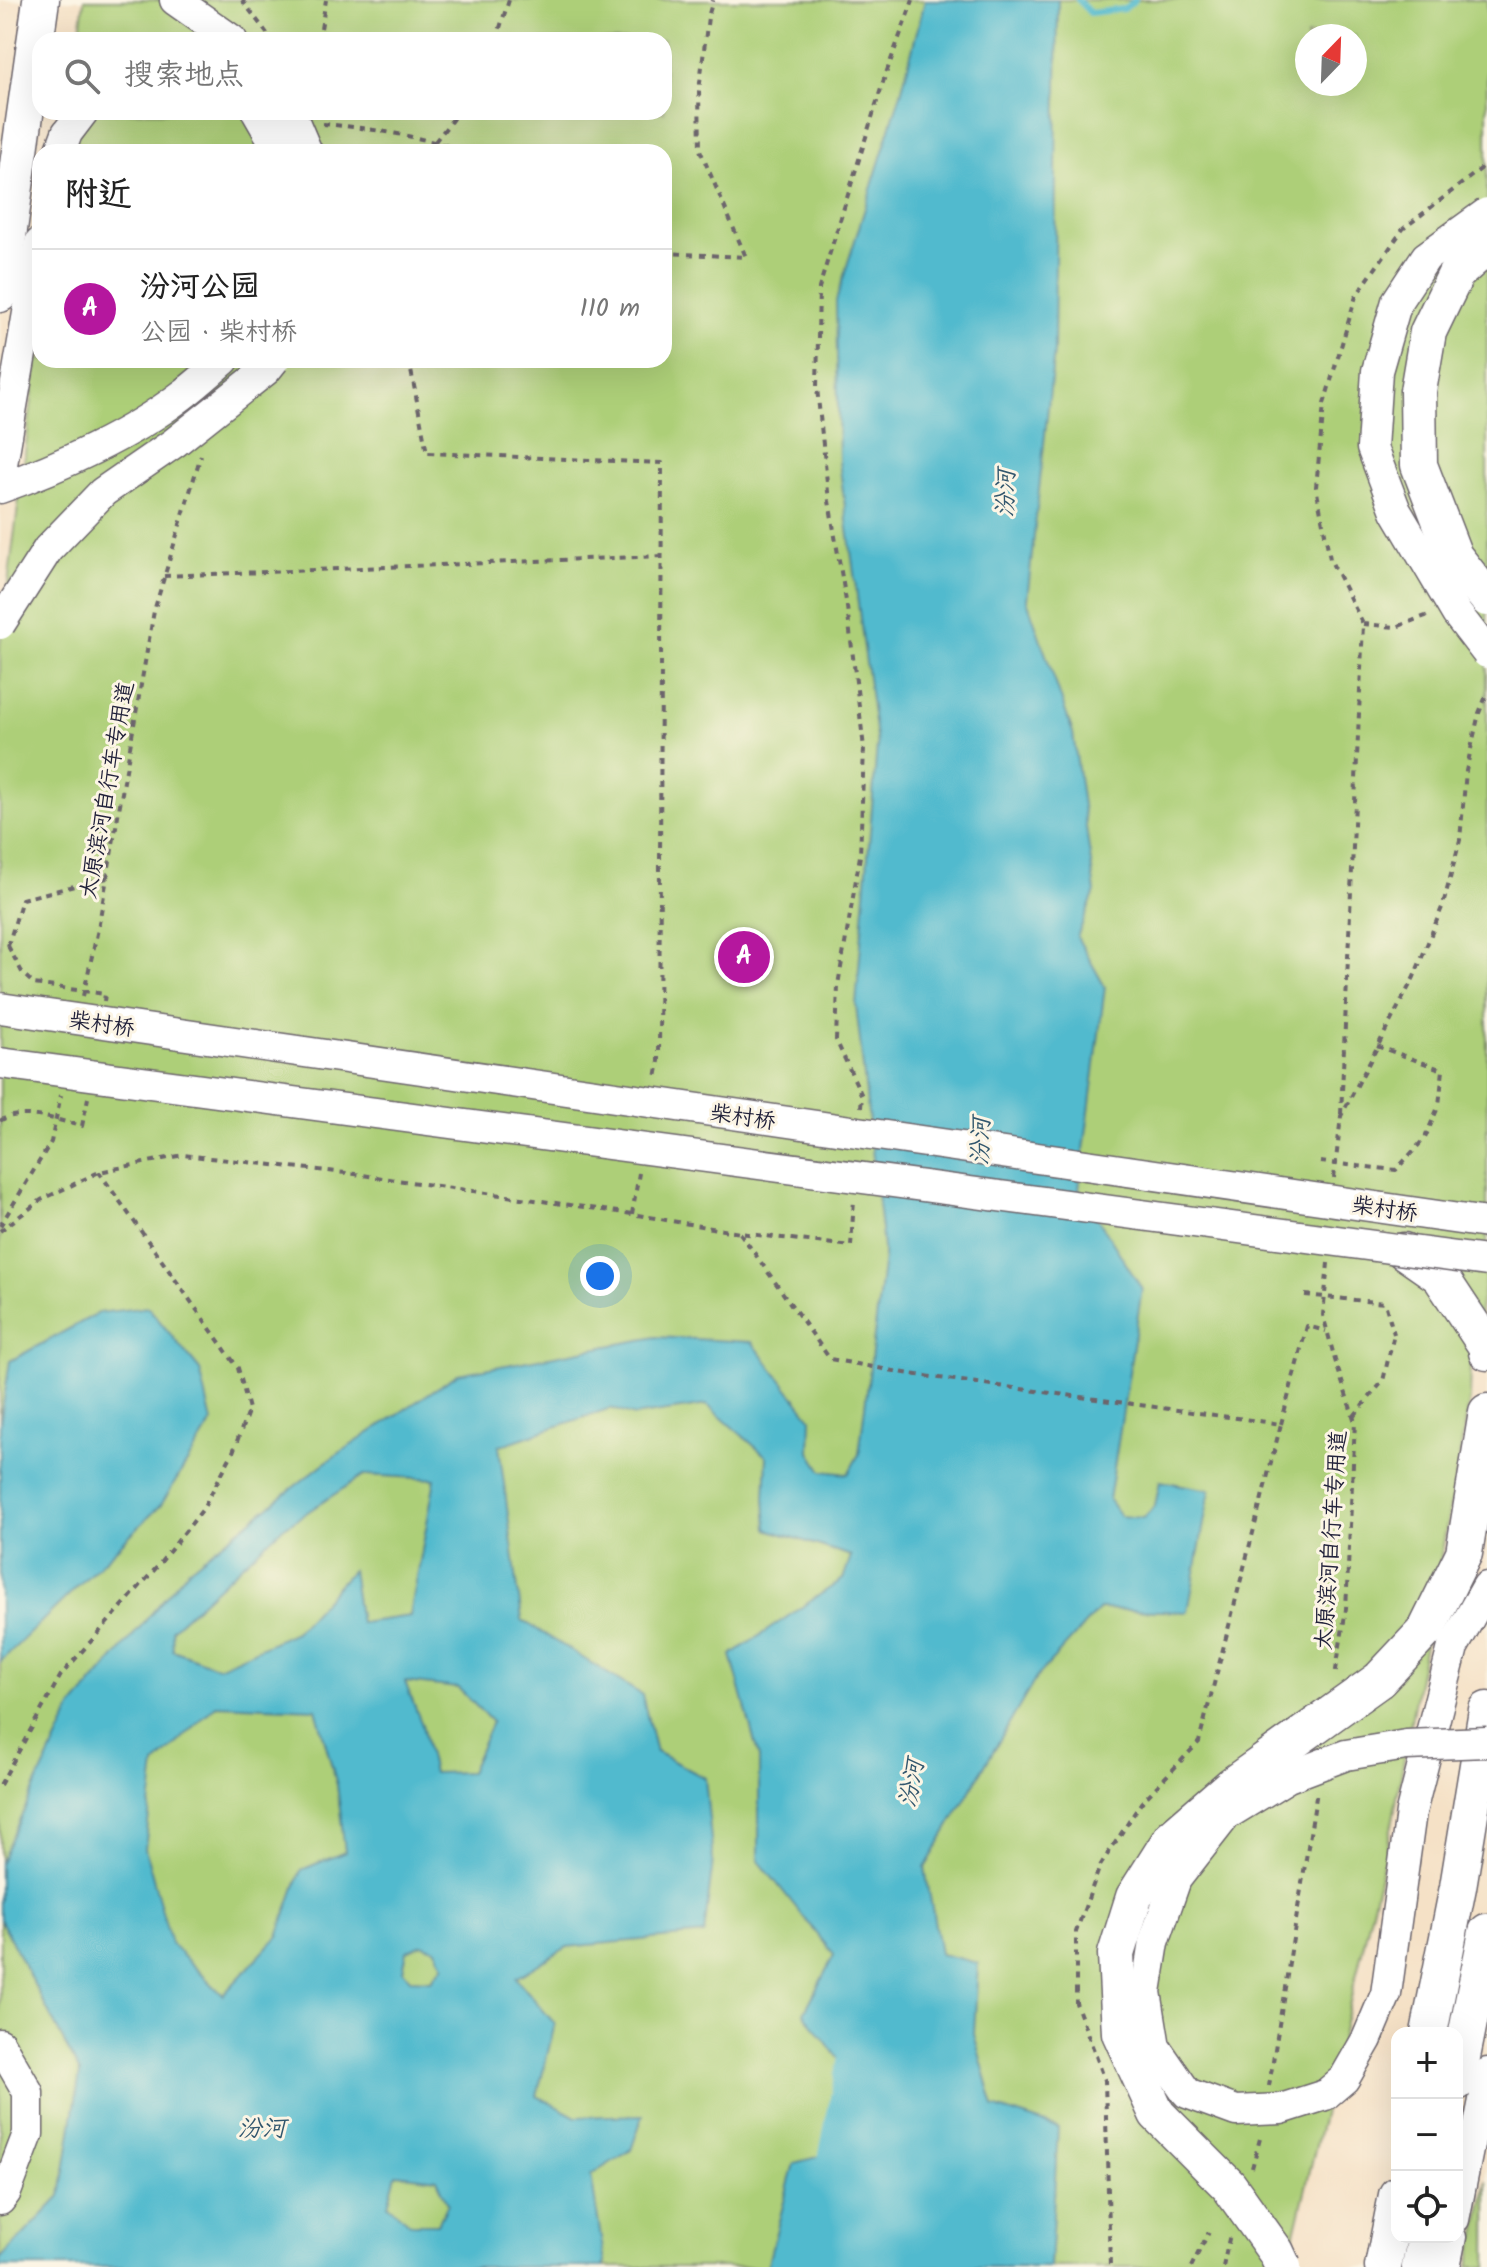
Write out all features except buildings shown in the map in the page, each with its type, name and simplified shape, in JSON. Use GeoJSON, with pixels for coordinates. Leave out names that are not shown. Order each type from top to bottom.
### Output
{"type":"FeatureCollection","features":[{"type":"Feature","properties":{"kind":"highway"},"geometry":{"type":"LineString","coordinates":[[37,32],[41,0]]}},
{"type":"Feature","properties":{"kind":"highway"},"geometry":{"type":"LineString","coordinates":[[0,294],[32,65]]}},
{"type":"Feature","properties":{"kind":"highway"},"geometry":{"type":"LineString","coordinates":[[1487,246],[1456,274],[1428,332],[1418,391],[1418,421],[1419,465],[1454,556],[1487,598]]}},
{"type":"Feature","properties":{"kind":"highway"},"geometry":{"type":"LineString","coordinates":[[1404,1251],[1440,1276],[1487,1347],[1487,1352]]}},
{"type":"Feature","properties":{"kind":"highway"},"geometry":{"type":"LineString","coordinates":[[1283,2267],[1276,2252],[1229,2186],[1157,2114],[1120,2033],[1116,1954],[1134,1897],[1172,1837],[1232,1785],[1379,1680],[1426,1630],[1464,1553],[1487,1412]]}},
{"type":"Feature","properties":{"kind":"highway"},"geometry":{"type":"LineString","coordinates":[[1430,2027],[1458,1887],[1487,1710]]}},
{"type":"Feature","properties":{"kind":"highway"},"geometry":{"type":"LineString","coordinates":[[1463,2052],[1487,1932]]}},
{"type":"Feature","properties":{"kind":"highway"},"geometry":{"type":"LineString","coordinates":[[1383,2267],[1391,2226]]}},
{"type":"Feature","properties":{"kind":"highway"},"geometry":{"type":"LineString","coordinates":[[1420,2267],[1425,2243]]}},
{"type":"Feature","properties":{"kind":"main road"},"geometry":{"type":"LineString","coordinates":[[175,0],[221,32]]}},
{"type":"Feature","properties":{"kind":"main road"},"geometry":{"type":"LineString","coordinates":[[63,144],[77,120]]}},
{"type":"Feature","properties":{"kind":"main road"},"geometry":{"type":"LineString","coordinates":[[262,120],[275,144]]}},
{"type":"Feature","properties":{"kind":"main road"},"geometry":{"type":"LineString","coordinates":[[293,120],[304,144]]}},
{"type":"Feature","properties":{"kind":"main road"},"geometry":{"type":"LineString","coordinates":[[1487,213],[1426,257],[1397,301],[1377,371],[1372,448],[1396,511],[1457,614],[1487,653]]}},
{"type":"Feature","properties":{"kind":"main road"},"geometry":{"type":"LineString","coordinates":[[0,476],[32,290]]}},
{"type":"Feature","properties":{"kind":"main road"},"geometry":{"type":"LineString","coordinates":[[0,488],[32,477],[131,429],[181,397],[215,368]]}},
{"type":"Feature","properties":{"kind":"main road"},"geometry":{"type":"LineString","coordinates":[[0,624],[48,549],[103,492],[174,443],[268,368]]}},
{"type":"Feature","properties":{"kind":"main road","name":"柴村桥"},"geometry":{"type":"LineString","coordinates":[[0,1008],[92,1014],[1483,1216]]}},
{"type":"Feature","properties":{"kind":"main road","name":"柴村桥"},"geometry":{"type":"LineString","coordinates":[[4,1065],[79,1078],[1487,1261]]}},
{"type":"Feature","properties":{"kind":"main road"},"geometry":{"type":"LineString","coordinates":[[1487,1587],[1453,1647],[1411,1812],[1386,1994],[1367,2039],[1344,2079],[1325,2095],[1281,2109],[1236,2111],[1187,2093],[1155,2047],[1146,1992],[1154,1942],[1176,1879],[1226,1815],[1288,1777],[1346,1755],[1406,1745],[1487,1742]]}},
{"type":"Feature","properties":{"kind":"main road"},"geometry":{"type":"LineString","coordinates":[[0,2044],[28,2092],[28,2134],[0,2200]]}},
{"type":"Feature","properties":{"kind":"street"},"geometry":{"type":"LineString","coordinates":[[1463,2190],[1487,2070]]}},
{"type":"Feature","properties":{"kind":"street"},"geometry":{"type":"LineString","coordinates":[[1448,2267],[1453,2243]]}},
{"type":"Feature","properties":{"kind":"path"},"geometry":{"type":"LineString","coordinates":[[242,0],[266,32]]}},
{"type":"Feature","properties":{"kind":"path"},"geometry":{"type":"LineString","coordinates":[[320,32],[326,0]]}},
{"type":"Feature","properties":{"kind":"path"},"geometry":{"type":"LineString","coordinates":[[499,32],[509,0]]}},
{"type":"Feature","properties":{"kind":"path"},"geometry":{"type":"LineString","coordinates":[[672,253],[746,257],[700,150],[699,91],[713,0]]}},
{"type":"Feature","properties":{"kind":"path"},"geometry":{"type":"LineString","coordinates":[[861,1111],[862,1096],[836,1040],[838,985],[860,856],[864,748],[847,607],[829,501],[817,388],[819,288],[884,79],[913,0]]}},
{"type":"Feature","properties":{"kind":"path"},"geometry":{"type":"LineString","coordinates":[[433,144],[452,120]]}},
{"type":"Feature","properties":{"kind":"path"},"geometry":{"type":"LineString","coordinates":[[319,124],[378,129],[444,144]]}},
{"type":"Feature","properties":{"kind":"path"},"geometry":{"type":"LineString","coordinates":[[1333,1191],[1341,1116],[1363,624],[1330,559],[1316,487],[1324,404],[1356,296],[1403,229],[1487,164]]}},
{"type":"Feature","properties":{"kind":"path"},"geometry":{"type":"LineString","coordinates":[[411,368],[427,453],[662,463],[659,1061],[654,1092]]}},
{"type":"Feature","properties":{"kind":"path","name":"太原滨河自行车专用道"},"geometry":{"type":"LineString","coordinates":[[92,1014],[107,878],[154,611],[200,458],[207,444]]}},
{"type":"Feature","properties":{"kind":"path"},"geometry":{"type":"LineString","coordinates":[[164,576],[662,556]]}},
{"type":"Feature","properties":{"kind":"path"},"geometry":{"type":"LineString","coordinates":[[1341,1116],[1414,977],[1443,905],[1460,840],[1466,771],[1479,713],[1487,694]]}},
{"type":"Feature","properties":{"kind":"path"},"geometry":{"type":"LineString","coordinates":[[92,1014],[105,994],[34,984],[23,974],[8,946],[22,899],[107,878]]}},
{"type":"Feature","properties":{"kind":"path"},"geometry":{"type":"LineString","coordinates":[[1320,1162],[1396,1170],[1425,1138],[1439,1105],[1443,1070],[1376,1046]]}},
{"type":"Feature","properties":{"kind":"path"},"geometry":{"type":"LineString","coordinates":[[0,1121],[5,1117],[35,1115],[82,1126],[79,1078]]}},
{"type":"Feature","properties":{"kind":"path"},"geometry":{"type":"LineString","coordinates":[[0,1228],[51,1142],[79,1078]]}},
{"type":"Feature","properties":{"kind":"path"},"geometry":{"type":"LineString","coordinates":[[0,1228],[41,1200],[99,1172],[183,1155],[355,1174],[632,1214],[740,1233],[851,1246],[855,1186]]}},
{"type":"Feature","properties":{"kind":"path"},"geometry":{"type":"LineString","coordinates":[[632,1214],[640,1168]]}},
{"type":"Feature","properties":{"kind":"path"},"geometry":{"type":"LineString","coordinates":[[0,1785],[61,1675],[157,1567],[203,1509],[233,1452],[249,1409],[238,1368],[99,1172]]}},
{"type":"Feature","properties":{"kind":"path"},"geometry":{"type":"LineString","coordinates":[[740,1233],[830,1359],[1281,1424]]}},
{"type":"Feature","properties":{"kind":"path","name":"太原滨河自行车专用道"},"geometry":{"type":"LineString","coordinates":[[1328,1253],[1323,1315],[1355,1422],[1346,1609],[1334,1686]]}},
{"type":"Feature","properties":{"kind":"path"},"geometry":{"type":"LineString","coordinates":[[1305,1295],[1385,1303],[1394,1334],[1383,1381],[1354,1416]]}},
{"type":"Feature","properties":{"kind":"path"},"geometry":{"type":"LineString","coordinates":[[1110,2267],[1105,2080],[1076,2003],[1076,1932],[1100,1866],[1141,1803],[1199,1742],[1307,1326],[1327,1332]]}},
{"type":"Feature","properties":{"kind":"path"},"geometry":{"type":"LineString","coordinates":[[1267,2101],[1319,1778]]}},
{"type":"Feature","properties":{"kind":"path"},"geometry":{"type":"LineString","coordinates":[[1250,2173],[1262,2131]]}},
{"type":"Feature","properties":{"kind":"path"},"geometry":{"type":"LineString","coordinates":[[1223,2267],[1232,2226]]}},
{"type":"Feature","properties":{"kind":"path"},"geometry":{"type":"LineString","coordinates":[[1191,2267],[1209,2232]]}},
{"type":"Feature","properties":{"kind":"green space"},"geometry":{"type":"Polygon","coordinates":[[[84,0],[1487,0],[1487,1269],[1471,1364],[1470,1398],[1392,1825],[1287,2267],[0,2267],[0,645],[36,368],[672,368],[672,144],[65,144],[68,120],[672,120],[672,32],[80,32],[84,0]]]}},
{"type":"Feature","properties":{"kind":"green space"},"geometry":{"type":"Polygon","coordinates":[[[1487,2180],[1487,2267],[1469,2267],[1487,2180]]]}},
{"type":"Feature","properties":{"kind":"water","name":"汾河"},"geometry":{"type":"Polygon","coordinates":[[[925,0],[1058,0],[1054,352],[1027,600],[1073,733],[1095,892],[1077,937],[1105,987],[1079,1189],[1142,1289],[1109,1500],[1120,1516],[1143,1518],[1155,1506],[1160,1481],[1210,1490],[1188,1612],[1099,1609],[1036,1678],[925,1868],[940,1954],[978,1963],[974,2034],[994,2107],[1058,2128],[1050,2267],[767,2267],[794,2163],[844,2150],[864,2092],[804,2013],[834,1955],[759,1861],[759,1758],[731,1655],[843,1579],[851,1556],[767,1529],[767,1457],[707,1405],[634,1416],[611,1408],[499,1446],[522,1620],[642,1695],[656,1752],[705,1778],[713,1861],[704,1934],[567,1947],[516,1978],[555,2024],[537,2096],[576,2117],[643,2115],[631,2150],[591,2175],[605,2263],[603,2267],[0,2267],[0,2259],[61,2196],[80,2073],[0,1919],[0,1862],[72,1708],[188,1570],[323,1464],[458,1374],[656,1337],[752,1342],[811,1418],[810,1452],[822,1471],[848,1474],[859,1454],[884,1257],[856,1005],[877,745],[839,462],[836,301],[901,93],[925,0]],[[364,1475],[280,1530],[172,1629],[173,1650],[218,1667],[295,1632],[352,1570],[360,1623],[410,1616],[435,1479],[364,1475]],[[405,1682],[422,1725],[433,1773],[470,1772],[492,1722],[458,1688],[405,1682]],[[216,1705],[155,1765],[145,1849],[171,1944],[223,1995],[278,1936],[301,1870],[345,1852],[337,1785],[316,1709],[216,1705]],[[422,1944],[407,1951],[403,1970],[410,1979],[431,1980],[444,1965],[436,1949],[422,1944]],[[396,2174],[388,2205],[411,2224],[438,2224],[448,2204],[437,2179],[396,2174]]]}},
{"type":"Feature","properties":{"kind":"water"},"geometry":{"type":"Polygon","coordinates":[[[148,1307],[200,1370],[212,1422],[161,1505],[0,1662],[0,1423],[10,1361],[98,1313],[148,1307]]]}},
{"type":"Feature","properties":{"kind":"waterway"},"geometry":{"type":"LineString","coordinates":[[1078,0],[1090,13],[1124,9],[1135,0]]}},
{"type":"Feature","properties":{"kind":"waterway","name":"汾河"},"geometry":{"type":"LineString","coordinates":[[816,2267],[863,2028]]}},
{"type":"Feature","properties":{"kind":"place","name":"汾河公园"},"geometry":{"type":"Point","coordinates":[744,957]}}]}
